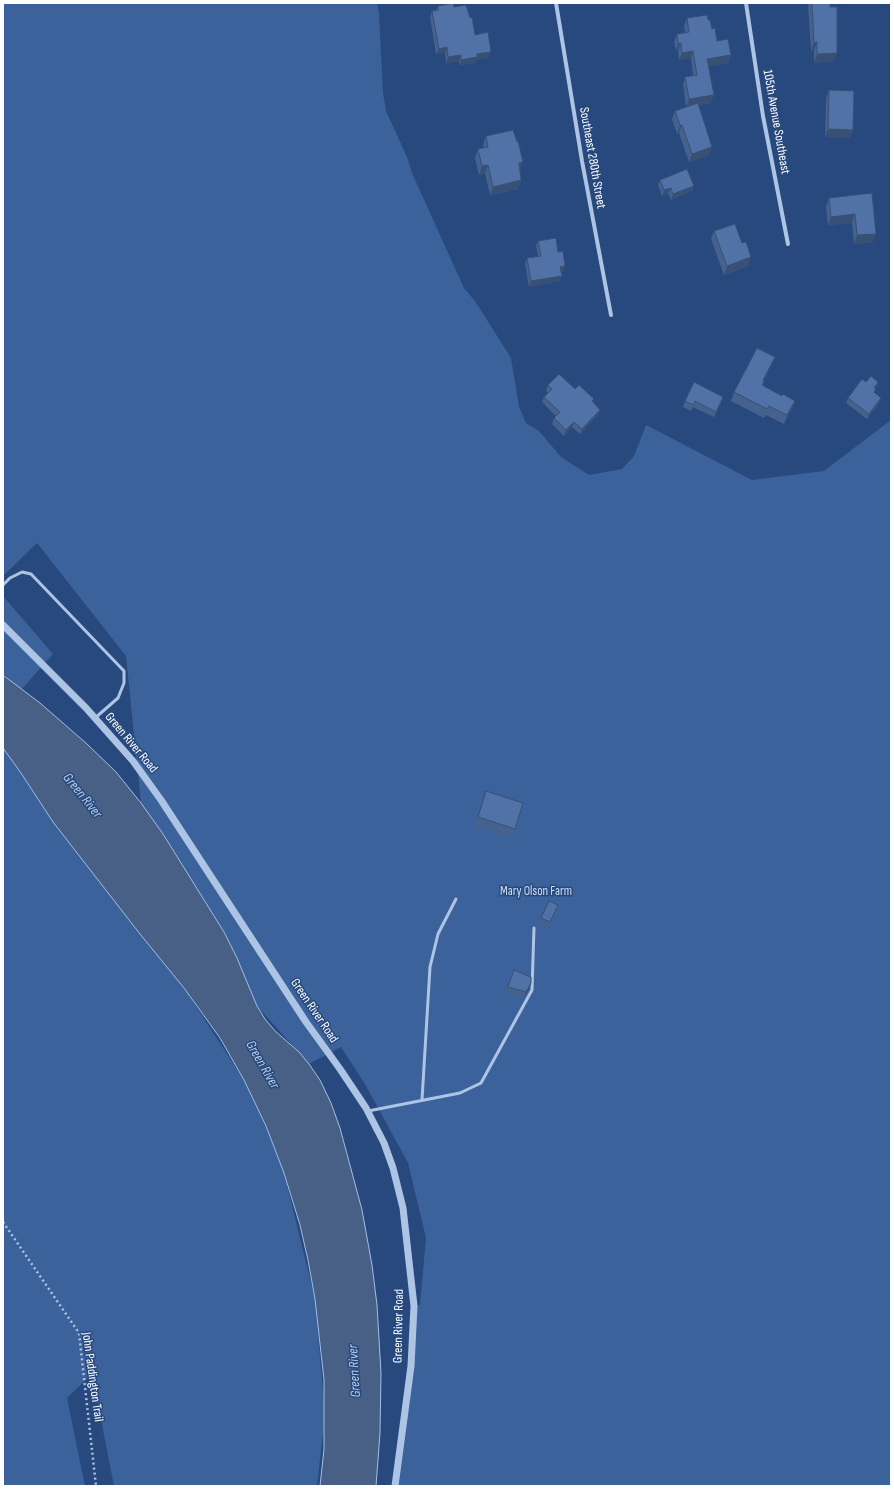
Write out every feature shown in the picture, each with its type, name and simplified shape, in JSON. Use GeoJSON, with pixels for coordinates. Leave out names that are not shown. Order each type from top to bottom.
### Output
{"type":"FeatureCollection","features":[{"type":"Feature","properties":{"kind":"street","name":"Southeast 280th Street"},"geometry":{"type":"LineString","coordinates":[[556,3],[582,161],[611,315]]}},
{"type":"Feature","properties":{"kind":"street","name":"105th Avenue Southeast"},"geometry":{"type":"LineString","coordinates":[[746,3],[763,116],[788,244]]}},
{"type":"Feature","properties":{"kind":"street","name":"Green River Road"},"geometry":{"type":"LineString","coordinates":[[3,625],[95,718],[132,761],[161,800],[306,1022],[368,1111],[384,1143],[393,1168],[403,1208],[414,1306],[411,1366],[395,1486]]}},
{"type":"Feature","properties":{"kind":"lane"},"geometry":{"type":"LineString","coordinates":[[3,585],[10,578],[22,572],[31,574],[124,671],[124,683],[118,698],[95,718]]}},
{"type":"Feature","properties":{"kind":"lane"},"geometry":{"type":"LineString","coordinates":[[422,1100],[430,967],[438,934],[456,899]]}},
{"type":"Feature","properties":{"kind":"lane"},"geometry":{"type":"LineString","coordinates":[[368,1111],[460,1093],[481,1083],[532,990],[534,928]]}},
{"type":"Feature","properties":{"kind":"path","name":"John Paddington Trail"},"geometry":{"type":"LineString","coordinates":[[3,1222],[79,1333],[96,1486]]}},
{"type":"Feature","properties":{"kind":"green space","name":"Mary Olson Farm"},"geometry":{"type":"Polygon","coordinates":[[[3,3],[377,3],[379,13],[383,93],[386,111],[407,157],[412,173],[464,288],[475,301],[511,358],[519,407],[526,423],[539,431],[561,457],[589,475],[622,469],[634,456],[646,425],[752,480],[824,471],[891,420],[891,1486],[393,1486],[396,1477],[414,1306],[420,1305],[426,1238],[408,1163],[365,1084],[341,1047],[309,1064],[257,1006],[224,932],[163,834],[141,803],[126,656],[37,543],[3,576],[3,3]]]}},
{"type":"Feature","properties":{"kind":"green space"},"geometry":{"type":"Polygon","coordinates":[[[3,596],[53,654],[21,690],[3,673],[3,596]]]}},
{"type":"Feature","properties":{"kind":"green space"},"geometry":{"type":"Polygon","coordinates":[[[3,748],[53,822],[184,988],[244,1080],[266,1127],[284,1173],[315,1299],[325,1415],[317,1486],[114,1486],[92,1374],[67,1398],[85,1486],[3,1486],[3,748]]]}},
{"type":"Feature","properties":{"kind":"water","name":"Green River"},"geometry":{"type":"Polygon","coordinates":[[[3,675],[40,703],[87,744],[116,772],[141,803],[163,834],[224,932],[237,958],[257,1006],[265,1019],[275,1031],[299,1052],[309,1064],[320,1080],[331,1103],[340,1128],[362,1210],[372,1265],[377,1305],[381,1373],[380,1433],[376,1486],[320,1486],[324,1449],[324,1380],[315,1299],[300,1225],[284,1173],[266,1126],[244,1080],[220,1038],[184,988],[53,822],[3,748],[3,675]]]}},
{"type":"Feature","properties":{"kind":"building"},"geometry":{"type":"Polygon","coordinates":[[[453,3],[454,7],[466,5],[470,18],[472,17],[475,35],[488,32],[491,52],[477,54],[477,57],[461,60],[461,55],[448,57],[447,47],[439,49],[432,11],[438,10],[438,6],[453,3]]]}},
{"type":"Feature","properties":{"kind":"building"},"geometry":{"type":"Polygon","coordinates":[[[812,3],[830,3],[830,7],[837,7],[837,53],[817,54],[817,42],[814,43],[812,3]]]}},
{"type":"Feature","properties":{"kind":"building"},"geometry":{"type":"Polygon","coordinates":[[[707,15],[712,29],[715,28],[717,41],[728,39],[731,55],[707,59],[714,95],[689,99],[685,77],[697,75],[693,51],[682,53],[681,43],[678,44],[677,34],[689,32],[687,18],[707,15]]]}},
{"type":"Feature","properties":{"kind":"building"},"geometry":{"type":"Polygon","coordinates":[[[829,90],[854,91],[853,130],[828,129],[829,90]]]}},
{"type":"Feature","properties":{"kind":"building"},"geometry":{"type":"Polygon","coordinates":[[[698,103],[712,147],[692,154],[682,125],[680,125],[675,111],[698,103]]]}},
{"type":"Feature","properties":{"kind":"building"},"geometry":{"type":"Polygon","coordinates":[[[513,130],[517,142],[518,141],[523,162],[519,163],[521,180],[493,187],[488,165],[482,166],[478,149],[488,147],[486,136],[513,130]]]}},
{"type":"Feature","properties":{"kind":"building"},"geometry":{"type":"Polygon","coordinates":[[[687,169],[694,186],[673,194],[671,188],[664,190],[660,180],[687,169]]]}},
{"type":"Feature","properties":{"kind":"building"},"geometry":{"type":"Polygon","coordinates":[[[872,193],[876,234],[857,235],[855,214],[831,217],[829,198],[872,193]]]}},
{"type":"Feature","properties":{"kind":"building"},"geometry":{"type":"Polygon","coordinates":[[[735,224],[742,243],[746,242],[751,257],[727,266],[714,231],[735,224]]]}},
{"type":"Feature","properties":{"kind":"building"},"geometry":{"type":"Polygon","coordinates":[[[556,238],[558,252],[563,251],[565,266],[560,267],[562,276],[531,281],[527,258],[541,256],[538,241],[556,238]]]}},
{"type":"Feature","properties":{"kind":"building"},"geometry":{"type":"Polygon","coordinates":[[[757,348],[775,357],[762,385],[795,401],[787,415],[769,406],[767,409],[734,392],[757,348]]]}},
{"type":"Feature","properties":{"kind":"building"},"geometry":{"type":"Polygon","coordinates":[[[559,374],[575,389],[579,385],[594,399],[592,401],[600,410],[582,429],[574,422],[566,430],[554,418],[560,412],[544,397],[552,389],[548,385],[559,374]]]}},
{"type":"Feature","properties":{"kind":"building"},"geometry":{"type":"Polygon","coordinates":[[[871,376],[878,382],[874,388],[876,389],[874,392],[881,398],[869,414],[848,398],[862,379],[866,382],[871,376]]]}},
{"type":"Feature","properties":{"kind":"building"},"geometry":{"type":"Polygon","coordinates":[[[694,382],[723,397],[716,412],[695,401],[693,405],[685,401],[694,382]]]}},
{"type":"Feature","properties":{"kind":"building"},"geometry":{"type":"Polygon","coordinates":[[[486,791],[523,803],[515,829],[478,817],[486,791]]]}},
{"type":"Feature","properties":{"kind":"building"},"geometry":{"type":"Polygon","coordinates":[[[549,901],[558,905],[550,922],[541,918],[549,901]]]}},
{"type":"Feature","properties":{"kind":"building"},"geometry":{"type":"Polygon","coordinates":[[[514,970],[531,977],[531,983],[526,992],[508,987],[514,970]]]}}]}
